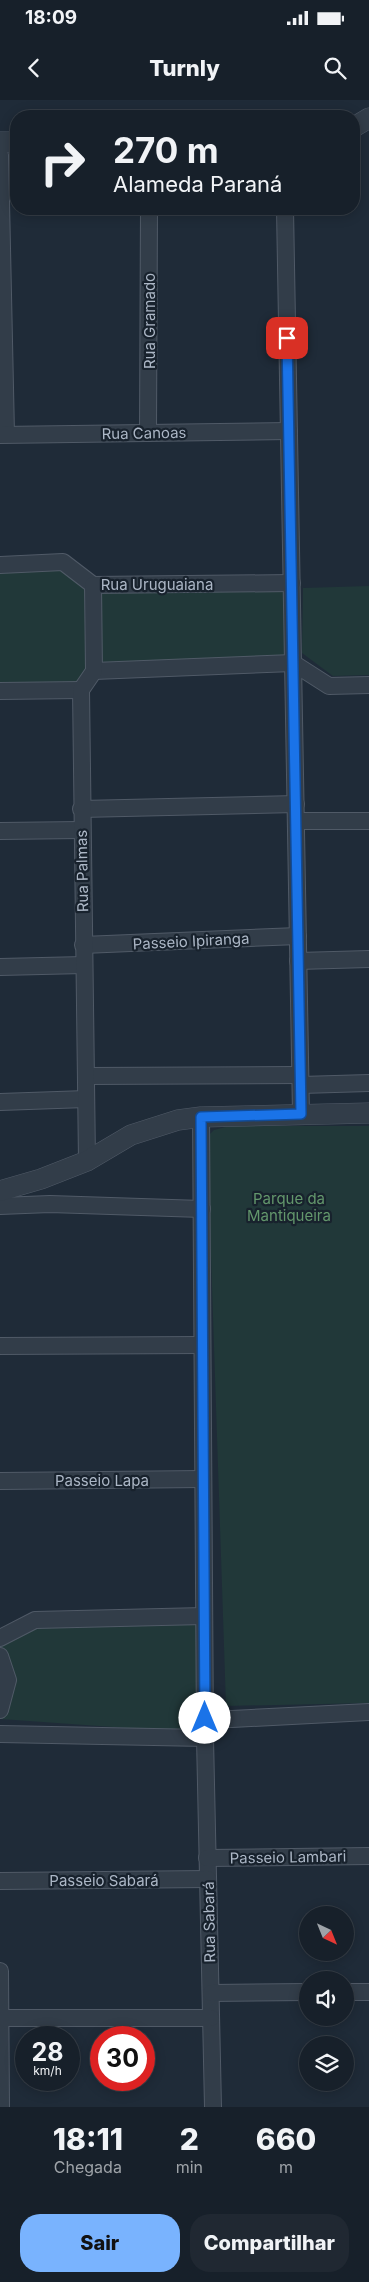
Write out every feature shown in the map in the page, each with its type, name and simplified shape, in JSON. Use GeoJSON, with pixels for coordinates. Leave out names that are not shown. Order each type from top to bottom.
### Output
{"type":"FeatureCollection","features":[{"type":"Feature","properties":{"kind":"street"},"geometry":{"type":"LineString","coordinates":[[0,155],[3,434]]}},
{"type":"Feature","properties":{"kind":"street","name":"Rua Gramado"},"geometry":{"type":"LineString","coordinates":[[148,432],[149,215]]}},
{"type":"Feature","properties":{"kind":"street"},"geometry":{"type":"LineString","coordinates":[[286,215],[301,1114]]}},
{"type":"Feature","properties":{"kind":"street","name":"Rua Canoas"},"geometry":{"type":"LineString","coordinates":[[3,434],[289,431]]}},
{"type":"Feature","properties":{"kind":"street","name":"Rua Uruguaiana"},"geometry":{"type":"LineString","coordinates":[[0,565],[63,562],[92,585],[292,584]]}},
{"type":"Feature","properties":{"kind":"street"},"geometry":{"type":"LineString","coordinates":[[0,691],[81,690],[94,671],[92,585]]}},
{"type":"Feature","properties":{"kind":"street"},"geometry":{"type":"LineString","coordinates":[[94,671],[293,662],[329,686],[369,685]]}},
{"type":"Feature","properties":{"kind":"street","name":"Rua Palmas"},"geometry":{"type":"LineString","coordinates":[[81,690],[81,830],[87,1161]]}},
{"type":"Feature","properties":{"kind":"street"},"geometry":{"type":"LineString","coordinates":[[81,809],[296,804]]}},
{"type":"Feature","properties":{"kind":"street"},"geometry":{"type":"LineString","coordinates":[[296,821],[369,820]]}},
{"type":"Feature","properties":{"kind":"street"},"geometry":{"type":"LineString","coordinates":[[0,831],[81,830]]}},
{"type":"Feature","properties":{"kind":"street","name":"Passeio Ipiranga"},"geometry":{"type":"LineString","coordinates":[[83,946],[298,936]]}},
{"type":"Feature","properties":{"kind":"street"},"geometry":{"type":"LineString","coordinates":[[298,961],[369,959]]}},
{"type":"Feature","properties":{"kind":"street"},"geometry":{"type":"LineString","coordinates":[[0,966],[84,965]]}},
{"type":"Feature","properties":{"kind":"street"},"geometry":{"type":"LineString","coordinates":[[86,1076],[369,1083]]}},
{"type":"Feature","properties":{"kind":"street"},"geometry":{"type":"LineString","coordinates":[[0,1102],[86,1099]]}},
{"type":"Feature","properties":{"kind":"street"},"geometry":{"type":"LineString","coordinates":[[0,1191],[41,1179],[87,1161],[131,1135],[178,1120],[201,1117],[369,1113]]}},
{"type":"Feature","properties":{"kind":"street","name":"Rua Sabará"},"geometry":{"type":"LineString","coordinates":[[201,1117],[205,1738],[213,2107]]}},
{"type":"Feature","properties":{"kind":"street"},"geometry":{"type":"LineString","coordinates":[[0,1206],[50,1204],[202,1209]]}},
{"type":"Feature","properties":{"kind":"street"},"geometry":{"type":"LineString","coordinates":[[0,1346],[202,1345]]}},
{"type":"Feature","properties":{"kind":"street","name":"Passeio Lapa"},"geometry":{"type":"LineString","coordinates":[[0,1481],[203,1479]]}},
{"type":"Feature","properties":{"kind":"street"},"geometry":{"type":"LineString","coordinates":[[0,1638],[34,1620],[204,1616]]}},
{"type":"Feature","properties":{"kind":"street"},"geometry":{"type":"LineString","coordinates":[[0,1656],[8,1680],[0,1710]]}},
{"type":"Feature","properties":{"kind":"street"},"geometry":{"type":"LineString","coordinates":[[205,1718],[232,1719],[369,1712]]}},
{"type":"Feature","properties":{"kind":"street"},"geometry":{"type":"LineString","coordinates":[[0,1734],[205,1738]]}},
{"type":"Feature","properties":{"kind":"street","name":"Passeio Lambari"},"geometry":{"type":"LineString","coordinates":[[207,1858],[369,1856]]}},
{"type":"Feature","properties":{"kind":"street","name":"Passeio Sabará"},"geometry":{"type":"LineString","coordinates":[[0,1881],[208,1879]]}},
{"type":"Feature","properties":{"kind":"street"},"geometry":{"type":"LineString","coordinates":[[0,1971],[2,2107]]}},
{"type":"Feature","properties":{"kind":"street"},"geometry":{"type":"LineString","coordinates":[[211,1993],[299,1992]]}},
{"type":"Feature","properties":{"kind":"street"},"geometry":{"type":"LineString","coordinates":[[354,1992],[369,1992]]}},
{"type":"Feature","properties":{"kind":"street"},"geometry":{"type":"LineString","coordinates":[[0,2018],[211,2018]]}},
{"type":"Feature","properties":{"kind":"green space"},"geometry":{"type":"Polygon","coordinates":[[[60,569],[87,585],[90,669],[78,686],[0,687],[0,571],[60,569]]]}},
{"type":"Feature","properties":{"kind":"green space"},"geometry":{"type":"Polygon","coordinates":[[[369,586],[369,675],[333,676],[302,653],[303,588],[369,586]]]}},
{"type":"Feature","properties":{"kind":"green space"},"geometry":{"type":"Polygon","coordinates":[[[97,589],[286,590],[289,658],[97,666],[97,589]]]}},
{"type":"Feature","properties":{"kind":"green space","name":"Parque da Mantiqueira"},"geometry":{"type":"Polygon","coordinates":[[[229,1126],[369,1126],[369,1703],[226,1706],[207,1137],[214,1130],[229,1126]]]}},
{"type":"Feature","properties":{"kind":"green space"},"geometry":{"type":"Polygon","coordinates":[[[199,1623],[199,1731],[183,1732],[1,1719],[13,1688],[13,1681],[10,1665],[0,1643],[37,1627],[199,1623]]]}},
{"type":"Feature","properties":{"kind":"route"},"geometry":{"type":"LineString","coordinates":[[205,1718],[201,1117],[301,1114],[287,338]]}}]}
